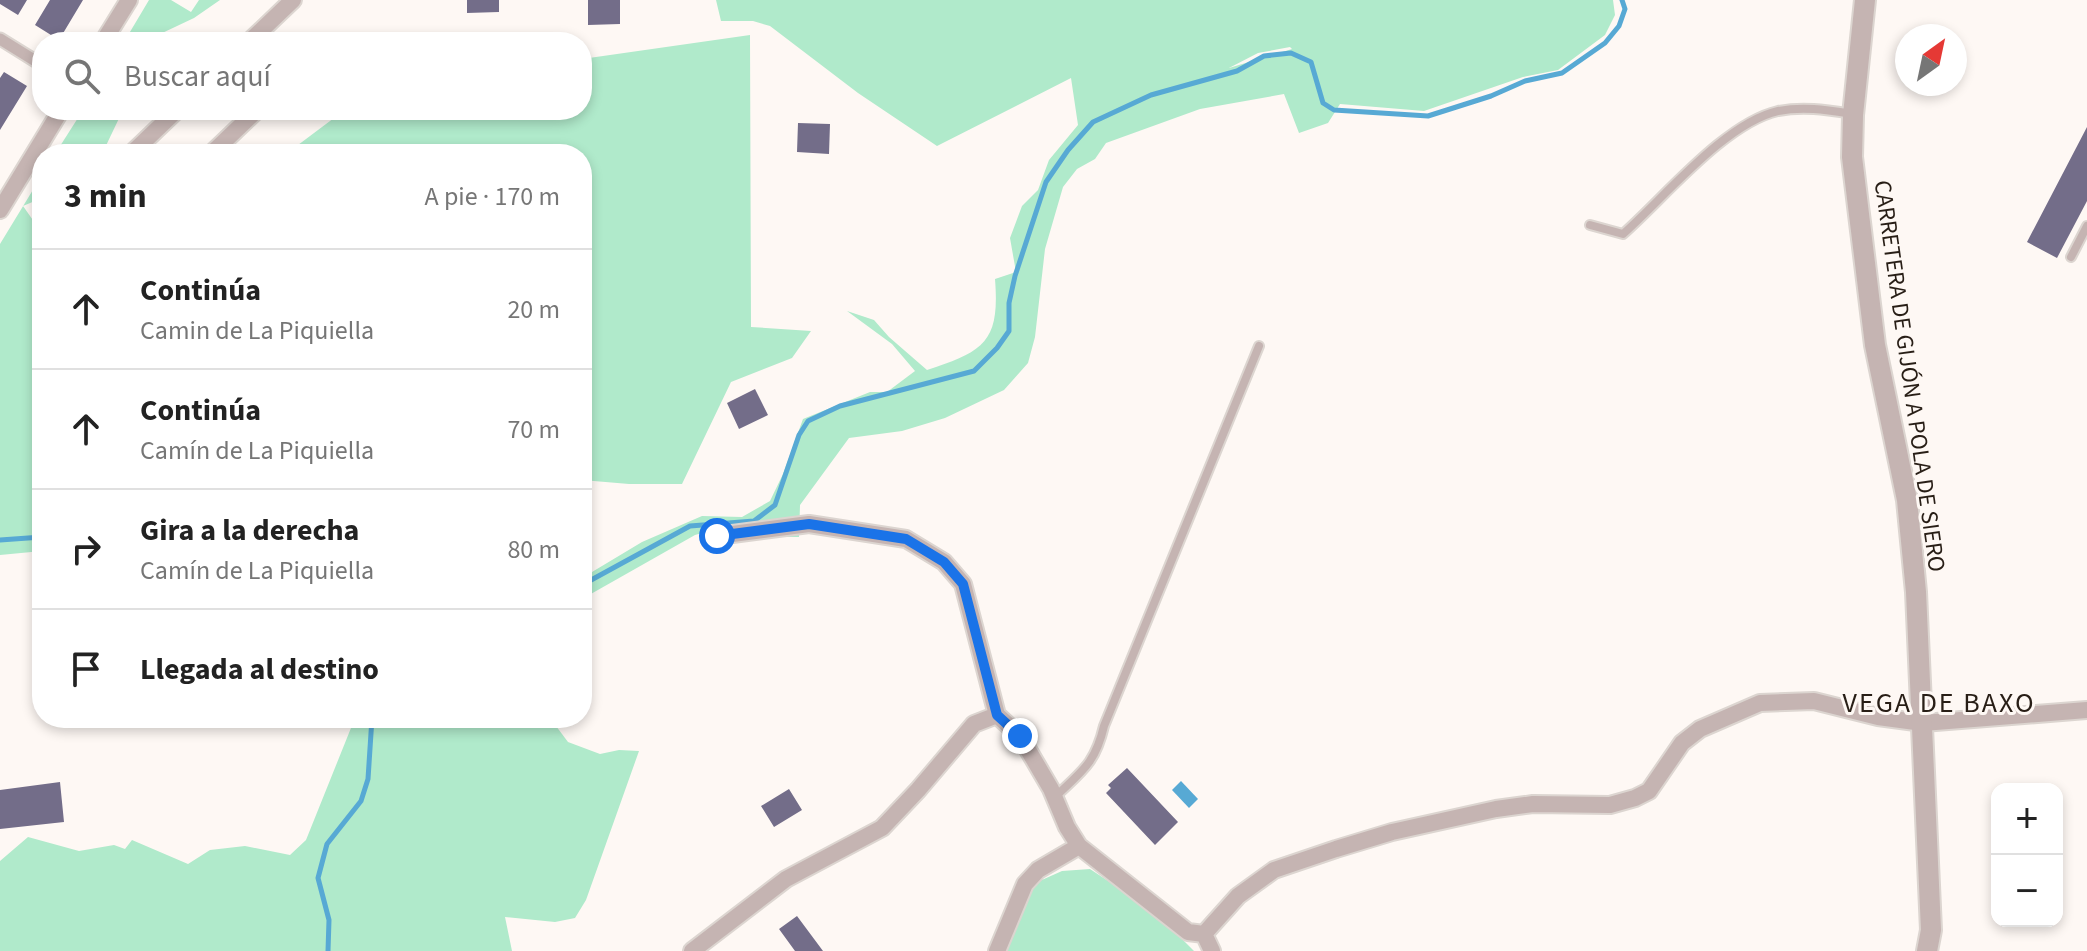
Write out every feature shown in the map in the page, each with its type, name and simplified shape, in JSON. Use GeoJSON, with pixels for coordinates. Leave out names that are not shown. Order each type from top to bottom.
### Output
{"type":"FeatureCollection","features":[{"type":"Feature","properties":{"kind":"street"},"geometry":{"type":"LineString","coordinates":[[109,32],[129,0]]}},
{"type":"Feature","properties":{"kind":"street"},"geometry":{"type":"LineString","coordinates":[[259,32],[293,0]]}},
{"type":"Feature","properties":{"kind":"street","name":"CARRETERA DE GIJÓN A POLA DE SIERO"},"geometry":{"type":"LineString","coordinates":[[1865,0],[1853,115],[1852,157],[1873,330],[1907,500],[1916,592],[1931,930],[1927,951]]}},
{"type":"Feature","properties":{"kind":"street"},"geometry":{"type":"LineString","coordinates":[[0,39],[32,59]]}},
{"type":"Feature","properties":{"kind":"street"},"geometry":{"type":"LineString","coordinates":[[40,144],[55,120]]}},
{"type":"Feature","properties":{"kind":"street"},"geometry":{"type":"LineString","coordinates":[[141,144],[167,120]]}},
{"type":"Feature","properties":{"kind":"street"},"geometry":{"type":"LineString","coordinates":[[221,144],[247,120]]}},
{"type":"Feature","properties":{"kind":"street"},"geometry":{"type":"LineString","coordinates":[[0,210],[32,158]]}},
{"type":"Feature","properties":{"kind":"street"},"geometry":{"type":"LineString","coordinates":[[717,536],[809,524],[906,539],[944,562],[963,584],[997,715],[1020,736],[1079,846],[1188,932],[1204,934]]}},
{"type":"Feature","properties":{"kind":"street"},"geometry":{"type":"LineString","coordinates":[[1204,934],[1238,896],[1274,870],[1336,849],[1392,832],[1496,809],[1533,804],[1610,805],[1635,798],[1649,791],[1682,743],[1700,729],[1760,703],[1814,701],[1878,717],[1923,723],[2087,710]]}},
{"type":"Feature","properties":{"kind":"street"},"geometry":{"type":"LineString","coordinates":[[692,951],[786,879],[882,828],[974,724],[997,715]]}},
{"type":"Feature","properties":{"kind":"street"},"geometry":{"type":"LineString","coordinates":[[997,951],[1025,884],[1038,870],[1079,846]]}},
{"type":"Feature","properties":{"kind":"street"},"geometry":{"type":"LineString","coordinates":[[1204,934],[1212,951]]}},
{"type":"Feature","properties":{"kind":"lane"},"geometry":{"type":"LineString","coordinates":[[1590,225],[1623,234],[1676,182],[1732,134],[1776,112],[1815,108],[1853,115]]}},
{"type":"Feature","properties":{"kind":"lane"},"geometry":{"type":"LineString","coordinates":[[2071,257],[2087,226]]}},
{"type":"Feature","properties":{"kind":"lane"},"geometry":{"type":"LineString","coordinates":[[1054,797],[1092,762],[1098,749],[1104,726],[1259,346]]}},
{"type":"Feature","properties":{"kind":"green space"},"geometry":{"type":"Polygon","coordinates":[[[149,0],[171,0],[191,12],[199,0],[220,0],[194,18],[164,32],[130,32],[149,0]]]}},
{"type":"Feature","properties":{"kind":"green space"},"geometry":{"type":"Polygon","coordinates":[[[716,0],[1613,0],[1615,15],[1605,35],[1558,70],[1523,77],[1424,111],[1340,104],[1328,123],[1299,133],[1284,94],[1200,109],[1106,143],[1095,159],[1077,169],[1063,187],[1045,249],[1035,337],[1028,363],[1004,390],[945,418],[902,431],[849,438],[800,505],[799,537],[772,537],[724,527],[695,535],[592,593],[592,572],[642,542],[702,516],[742,517],[770,501],[803,419],[870,392],[887,392],[915,371],[892,344],[847,311],[874,320],[927,370],[962,357],[984,341],[994,317],[995,279],[1016,272],[1010,238],[1022,206],[1038,190],[1049,160],[1078,125],[1071,78],[937,146],[858,93],[770,26],[753,21],[721,21],[716,0]],[[1292,49],[1258,53],[1229,68],[1292,49]]]}},
{"type":"Feature","properties":{"kind":"green space"},"geometry":{"type":"Polygon","coordinates":[[[750,35],[751,327],[811,331],[792,358],[731,382],[682,484],[592,481],[592,144],[299,144],[331,120],[592,120],[592,58],[750,35]]]}},
{"type":"Feature","properties":{"kind":"green space"},"geometry":{"type":"Polygon","coordinates":[[[77,120],[118,120],[107,144],[61,144],[77,120]]]}},
{"type":"Feature","properties":{"kind":"green space"},"geometry":{"type":"Polygon","coordinates":[[[32,191],[32,202],[23,206],[32,191]]]}},
{"type":"Feature","properties":{"kind":"green space"},"geometry":{"type":"Polygon","coordinates":[[[23,206],[32,219],[32,552],[0,555],[0,244],[23,206]]]}},
{"type":"Feature","properties":{"kind":"green space"},"geometry":{"type":"Polygon","coordinates":[[[351,728],[558,728],[568,742],[600,754],[619,750],[639,751],[586,900],[575,918],[555,922],[505,917],[512,951],[0,951],[0,861],[28,837],[79,851],[114,845],[125,849],[132,840],[188,864],[210,850],[245,846],[290,855],[306,840],[351,728]]]}},
{"type":"Feature","properties":{"kind":"green space"},"geometry":{"type":"Polygon","coordinates":[[[1090,869],[1155,912],[1194,951],[1006,951],[1035,883],[1062,871],[1090,869]]]}},
{"type":"Feature","properties":{"kind":"water"},"geometry":{"type":"Polygon","coordinates":[[[1181,781],[1198,799],[1189,808],[1172,790],[1181,781]]]}},
{"type":"Feature","properties":{"kind":"building"},"geometry":{"type":"Polygon","coordinates":[[[0,0],[27,0],[18,15],[0,4],[0,0]]]}},
{"type":"Feature","properties":{"kind":"building"},"geometry":{"type":"Polygon","coordinates":[[[50,0],[83,0],[64,32],[46,32],[35,25],[50,0]]]}},
{"type":"Feature","properties":{"kind":"building"},"geometry":{"type":"Polygon","coordinates":[[[467,0],[499,0],[499,12],[467,13],[467,0]]]}},
{"type":"Feature","properties":{"kind":"building"},"geometry":{"type":"Polygon","coordinates":[[[588,0],[620,0],[620,24],[588,25],[588,0]]]}},
{"type":"Feature","properties":{"kind":"building"},"geometry":{"type":"Polygon","coordinates":[[[4,72],[27,86],[0,130],[0,78],[4,72]]]}},
{"type":"Feature","properties":{"kind":"building"},"geometry":{"type":"Polygon","coordinates":[[[798,123],[830,124],[829,154],[797,152],[798,123]]]}},
{"type":"Feature","properties":{"kind":"building"},"geometry":{"type":"Polygon","coordinates":[[[2087,127],[2087,201],[2057,258],[2027,242],[2087,127]]]}},
{"type":"Feature","properties":{"kind":"building"},"geometry":{"type":"Polygon","coordinates":[[[755,389],[768,415],[739,429],[727,403],[755,389]]]}},
{"type":"Feature","properties":{"kind":"building"},"geometry":{"type":"Polygon","coordinates":[[[1127,768],[1178,822],[1155,845],[1106,793],[1111,788],[1108,785],[1127,768]]]}},
{"type":"Feature","properties":{"kind":"building"},"geometry":{"type":"Polygon","coordinates":[[[60,782],[64,822],[0,829],[0,790],[60,782]]]}},
{"type":"Feature","properties":{"kind":"building"},"geometry":{"type":"Polygon","coordinates":[[[789,789],[802,810],[774,827],[761,806],[789,789]]]}},
{"type":"Feature","properties":{"kind":"building"},"geometry":{"type":"Polygon","coordinates":[[[797,916],[823,951],[795,951],[779,929],[797,916]]]}},
{"type":"Feature","properties":{"kind":"waterway"},"geometry":{"type":"LineString","coordinates":[[592,580],[690,526],[754,521],[775,505],[799,435],[808,421],[840,406],[974,371],[1009,331],[1009,303],[1015,276],[1046,182],[1068,150],[1093,122],[1151,95],[1237,71],[1264,56],[1291,53],[1311,62],[1323,103],[1334,110],[1428,116],[1491,96],[1525,81],[1562,73],[1605,43],[1619,26],[1625,9],[1622,0]]}},
{"type":"Feature","properties":{"kind":"waterway"},"geometry":{"type":"LineString","coordinates":[[0,540],[32,538]]}},
{"type":"Feature","properties":{"kind":"waterway"},"geometry":{"type":"LineString","coordinates":[[328,951],[329,920],[318,878],[327,844],[361,801],[368,779],[371,728]]}},
{"type":"Feature","properties":{"kind":"district","name":"VEGA DE BAXO"},"geometry":{"type":"Point","coordinates":[1939,702]}},
{"type":"Feature","properties":{"kind":"route"},"geometry":{"type":"LineString","coordinates":[[717,536],[809,524],[906,539],[944,562],[963,584],[997,715],[1020,736]]}}]}
